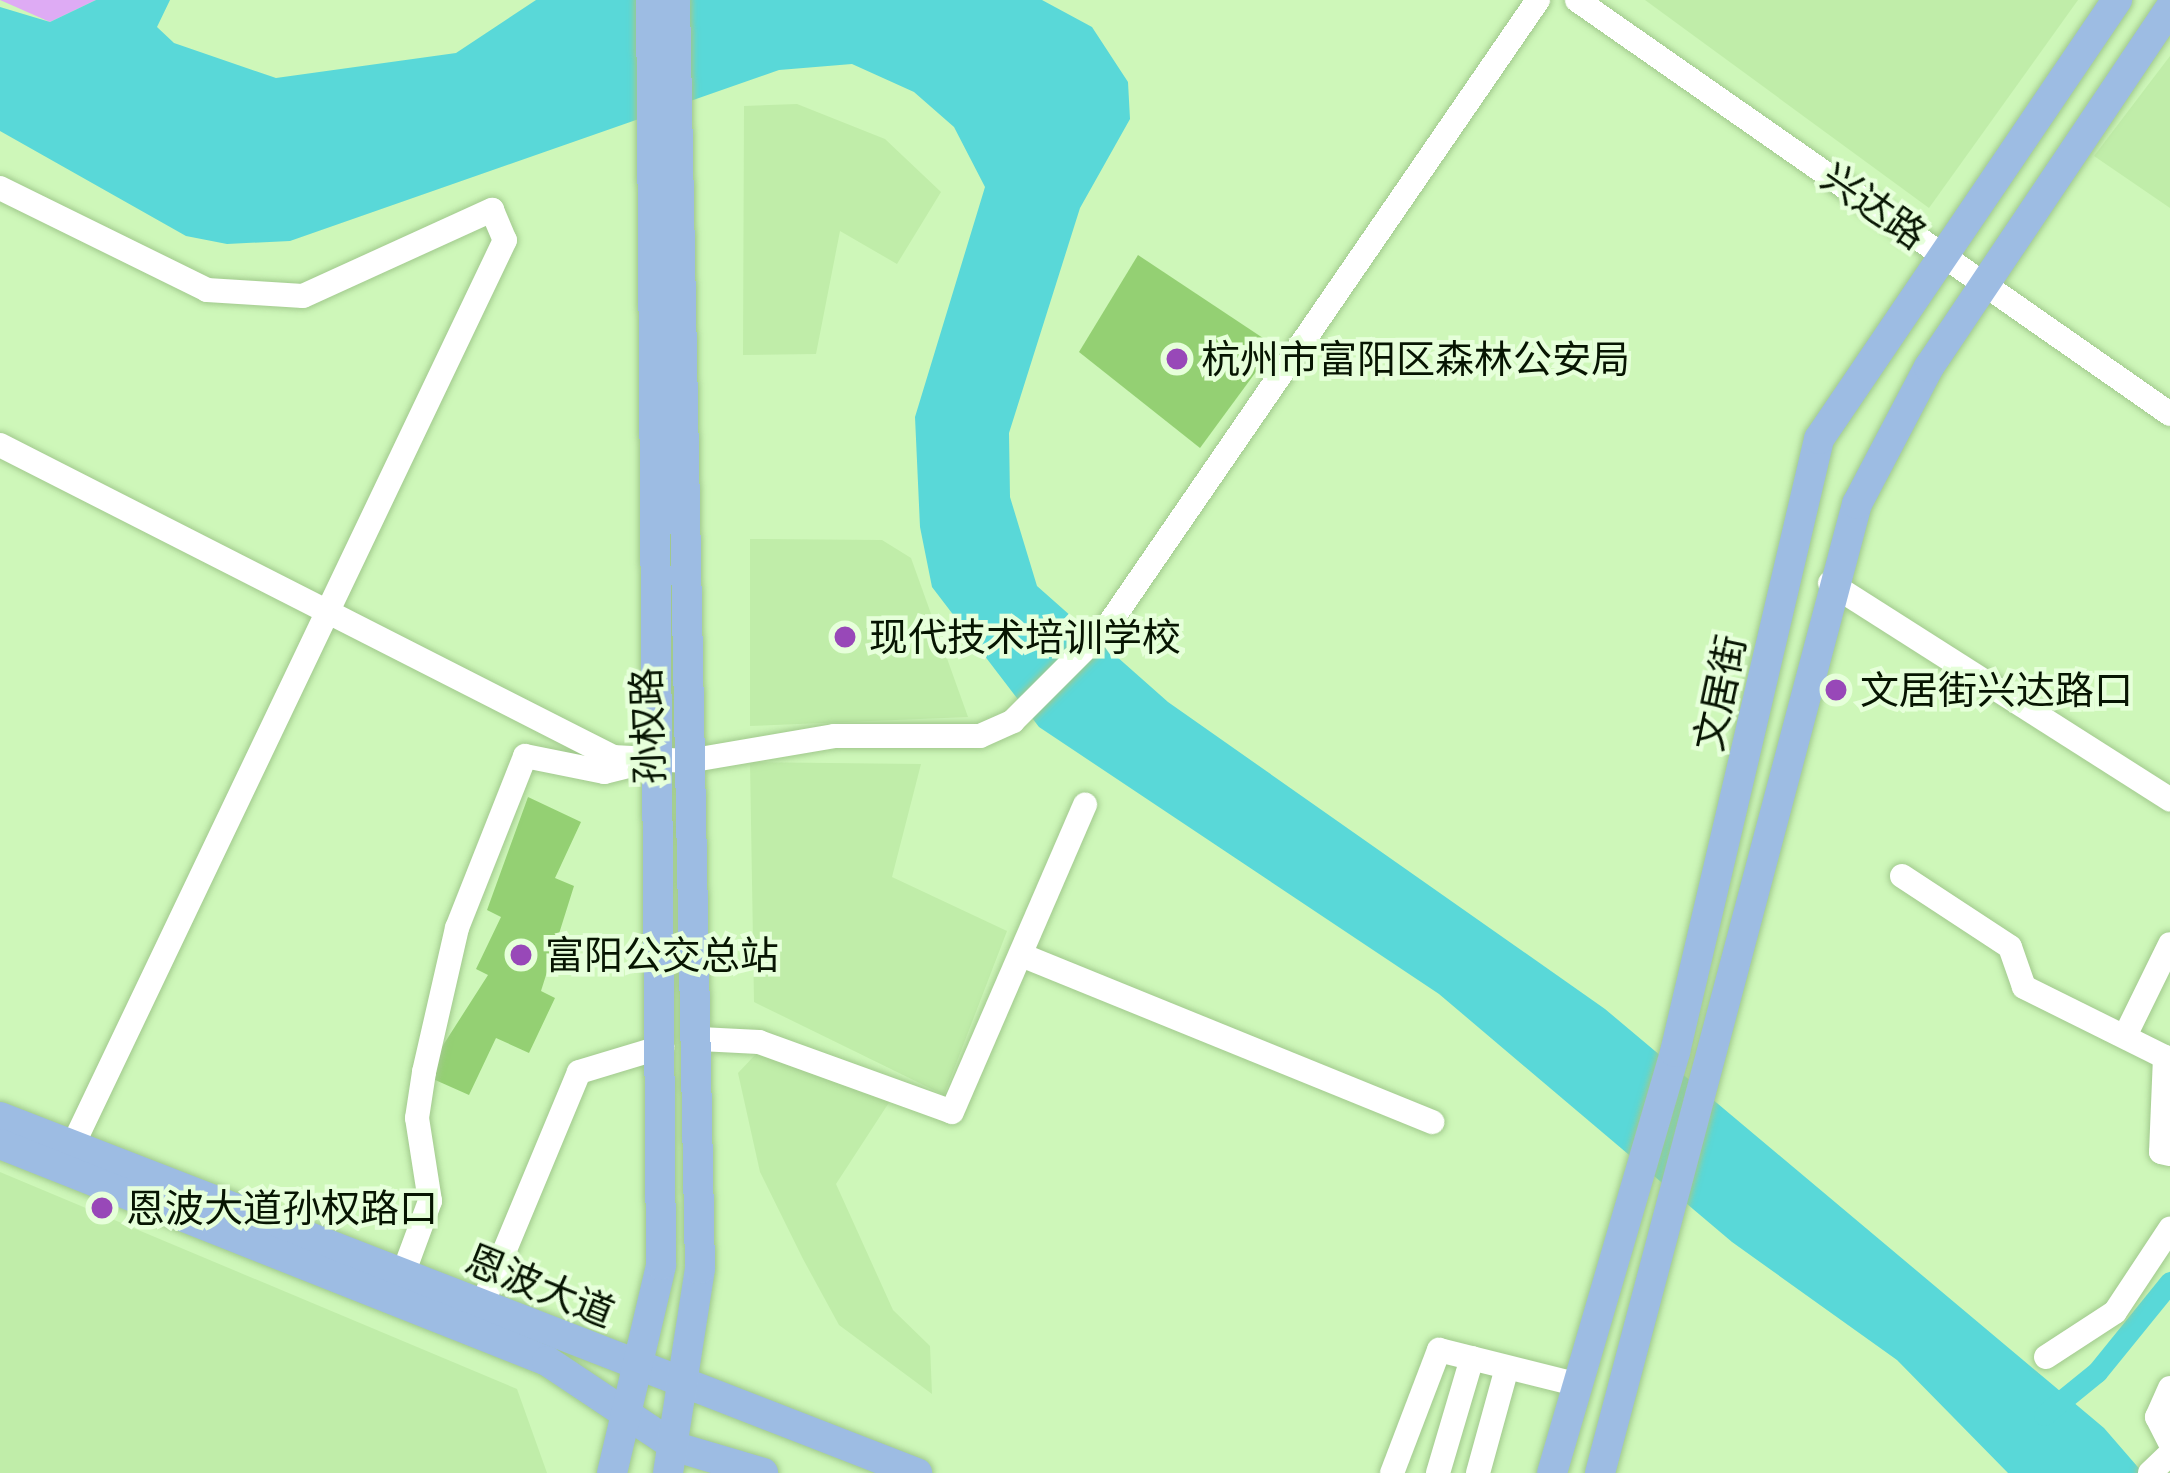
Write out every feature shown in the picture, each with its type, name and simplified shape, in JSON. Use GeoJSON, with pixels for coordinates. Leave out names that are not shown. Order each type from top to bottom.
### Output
{"type":"FeatureCollection","features":[{"type":"Feature","properties":{"kind":"main road","name":"孙权路"},"geometry":{"type":"LineString","coordinates":[[651,0],[664,134],[700,1039],[688,1389],[679,1464]]}},
{"type":"Feature","properties":{"kind":"main road","name":"孙权路"},"geometry":{"type":"LineString","coordinates":[[612,1473],[630,1418],[661,1265],[662,1047],[651,760],[664,134],[675,0]]}},
{"type":"Feature","properties":{"kind":"main road","name":"文居街"},"geometry":{"type":"LineString","coordinates":[[1552,1473],[1575,1384],[1645,1168],[1675,1052],[1812,461],[1942,253],[2117,0]]}},
{"type":"Feature","properties":{"kind":"main road","name":"文居街"},"geometry":{"type":"LineString","coordinates":[[1600,1473],[1708,1082],[1830,584],[1887,441],[1984,283],[2170,8]]}},
{"type":"Feature","properties":{"kind":"main road","name":"恩波大道"},"geometry":{"type":"LineString","coordinates":[[0,1117],[688,1389],[917,1473]]}},
{"type":"Feature","properties":{"kind":"main road","name":"恩波大道"},"geometry":{"type":"LineString","coordinates":[[0,1144],[547,1361],[630,1418],[679,1464],[763,1473]]}},
{"type":"Feature","properties":{"kind":"street"},"geometry":{"type":"LineString","coordinates":[[0,445],[333,609],[613,757],[688,761],[834,736],[980,736],[1012,721],[1107,626],[1538,0]]}},
{"type":"Feature","properties":{"kind":"street","name":"兴达路"},"geometry":{"type":"LineString","coordinates":[[1577,0],[2170,414]]}},
{"type":"Feature","properties":{"kind":"street"},"geometry":{"type":"LineString","coordinates":[[0,188],[207,290],[303,296],[492,210],[505,240],[333,609],[73,1145]]}},
{"type":"Feature","properties":{"kind":"street"},"geometry":{"type":"LineString","coordinates":[[1830,584],[2170,800]]}},
{"type":"Feature","properties":{"kind":"street"},"geometry":{"type":"LineString","coordinates":[[404,1274],[430,1201],[417,1118],[457,928],[524,756],[604,772],[651,760]]}},
{"type":"Feature","properties":{"kind":"street"},"geometry":{"type":"LineString","coordinates":[[700,1039],[759,1042],[952,1112],[1085,804]]}},
{"type":"Feature","properties":{"kind":"street"},"geometry":{"type":"LineString","coordinates":[[1902,876],[2010,946],[2024,987],[2165,1057],[2161,1152],[2170,1154]]}},
{"type":"Feature","properties":{"kind":"street"},"geometry":{"type":"LineString","coordinates":[[2126,1034],[2170,944]]}},
{"type":"Feature","properties":{"kind":"street"},"geometry":{"type":"LineString","coordinates":[[1021,955],[1432,1122]]}},
{"type":"Feature","properties":{"kind":"street"},"geometry":{"type":"LineString","coordinates":[[482,1305],[579,1072],[662,1047]]}},
{"type":"Feature","properties":{"kind":"street"},"geometry":{"type":"LineString","coordinates":[[2046,1357],[2115,1312],[2170,1229]]}},
{"type":"Feature","properties":{"kind":"street"},"geometry":{"type":"LineString","coordinates":[[1392,1473],[1439,1350],[1575,1384]]}},
{"type":"Feature","properties":{"kind":"street"},"geometry":{"type":"LineString","coordinates":[[1438,1473],[1472,1358]]}},
{"type":"Feature","properties":{"kind":"street"},"geometry":{"type":"LineString","coordinates":[[1478,1473],[1507,1368]]}},
{"type":"Feature","properties":{"kind":"street"},"geometry":{"type":"LineString","coordinates":[[2162,1459],[2157,1417],[2170,1388]]}},
{"type":"Feature","properties":{"kind":"shaded area"},"geometry":{"type":"Polygon","coordinates":[[[0,0],[96,0],[50,22],[0,0]]]}},
{"type":"Feature","properties":{"kind":"shaded area"},"geometry":{"type":"Polygon","coordinates":[[[1645,0],[2078,0],[1929,208],[1645,0]]]}},
{"type":"Feature","properties":{"kind":"shaded area"},"geometry":{"type":"Polygon","coordinates":[[[2170,56],[2170,208],[2094,156],[2170,56]]]}},
{"type":"Feature","properties":{"kind":"shaded area"},"geometry":{"type":"Polygon","coordinates":[[[797,104],[885,139],[941,192],[897,264],[840,231],[816,354],[743,355],[744,106],[797,104]]]}},
{"type":"Feature","properties":{"kind":"shaded area","name":"现代技术培训学校"},"geometry":{"type":"Polygon","coordinates":[[[750,539],[882,540],[911,558],[968,717],[750,726],[750,539]]]}},
{"type":"Feature","properties":{"kind":"shaded area"},"geometry":{"type":"Polygon","coordinates":[[[750,762],[921,764],[892,877],[1007,931],[944,1095],[754,1002],[750,762]]]}},
{"type":"Feature","properties":{"kind":"shaded area"},"geometry":{"type":"Polygon","coordinates":[[[756,1054],[890,1101],[836,1184],[893,1310],[930,1346],[932,1394],[839,1325],[803,1259],[760,1172],[738,1073],[756,1054]]]}},
{"type":"Feature","properties":{"kind":"shaded area"},"geometry":{"type":"Polygon","coordinates":[[[0,1172],[517,1389],[547,1473],[0,1473],[0,1172]]]}},
{"type":"Feature","properties":{"kind":"water"},"geometry":{"type":"Polygon","coordinates":[[[96,0],[170,0],[157,27],[174,43],[276,78],[456,53],[536,0],[1042,0],[1092,27],[1128,82],[1130,119],[1080,208],[1009,433],[1010,497],[1037,586],[1168,702],[1605,1009],[2104,1428],[2143,1473],[2008,1473],[1897,1360],[1732,1242],[1439,994],[1039,727],[932,587],[920,527],[915,417],[985,187],[954,127],[914,92],[852,64],[779,70],[290,241],[227,244],[186,236],[0,131],[0,7],[50,22],[96,0]]]}},
{"type":"Feature","properties":{"kind":"building","name":"杭州市富阳区森林公安局"},"geometry":{"type":"Polygon","coordinates":[[[1138,255],[1275,346],[1200,448],[1079,352],[1138,255]]]}},
{"type":"Feature","properties":{"kind":"building","name":"富阳公交总站"},"geometry":{"type":"Polygon","coordinates":[[[528,797],[581,822],[555,878],[574,886],[541,991],[555,998],[529,1053],[496,1038],[469,1095],[424,1075],[488,975],[476,969],[501,917],[487,910],[528,797]]]}},
{"type":"Feature","properties":{"kind":"waterway"},"geometry":{"type":"LineString","coordinates":[[2044,1415],[2097,1372],[2170,1282]]}},
{"type":"Feature","properties":{"kind":"place","name":"杭州市富阳区森林公安局"},"geometry":{"type":"Point","coordinates":[1177,359]}},
{"type":"Feature","properties":{"kind":"place","name":"现代技术培训学校"},"geometry":{"type":"Point","coordinates":[845,637]}},
{"type":"Feature","properties":{"kind":"place","name":"文居街兴达路口"},"geometry":{"type":"Point","coordinates":[1836,690]}},
{"type":"Feature","properties":{"kind":"place","name":"富阳公交总站"},"geometry":{"type":"Point","coordinates":[521,955]}},
{"type":"Feature","properties":{"kind":"place","name":"恩波大道孙权路口"},"geometry":{"type":"Point","coordinates":[102,1208]}}]}
